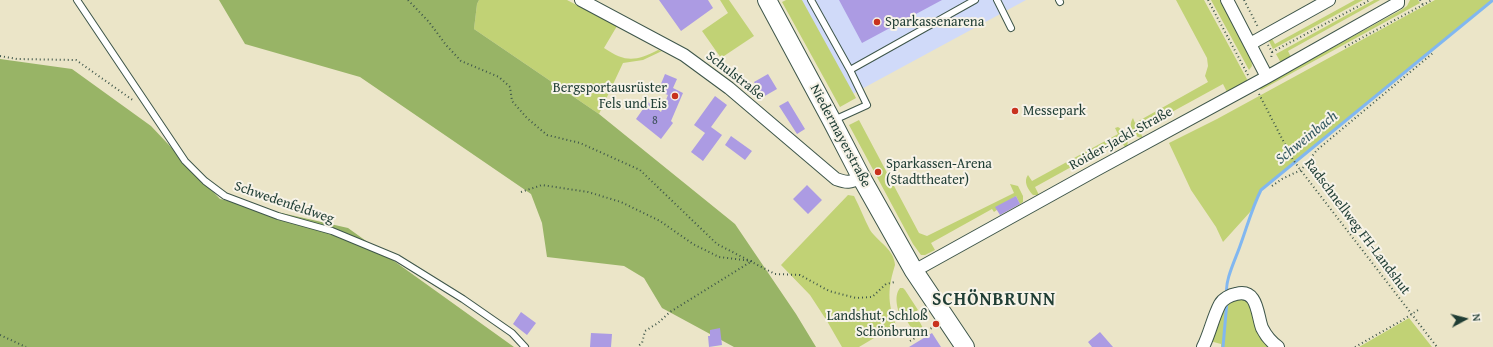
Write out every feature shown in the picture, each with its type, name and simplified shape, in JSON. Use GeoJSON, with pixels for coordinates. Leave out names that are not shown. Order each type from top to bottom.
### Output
{"type":"FeatureCollection","features":[{"type":"Feature","properties":{"kind":"main road","name":"Niedermayerstraße"},"geometry":{"type":"LineString","coordinates":[[771,1],[861,177],[914,271]]}},
{"type":"Feature","properties":{"kind":"main road"},"geometry":{"type":"LineString","coordinates":[[914,271],[966,347]]}},
{"type":"Feature","properties":{"kind":"street","name":"Schulstraße"},"geometry":{"type":"LineString","coordinates":[[581,0],[684,55],[729,88],[836,179],[846,182],[853,181],[861,177]]}},
{"type":"Feature","properties":{"kind":"street"},"geometry":{"type":"LineString","coordinates":[[1227,0],[1267,77]]}},
{"type":"Feature","properties":{"kind":"street"},"geometry":{"type":"LineString","coordinates":[[1250,44],[1329,0]]}},
{"type":"Feature","properties":{"kind":"street","name":"Roider-Jackl-Straße"},"geometry":{"type":"LineString","coordinates":[[914,271],[1096,170],[1256,89],[1267,77],[1398,2],[1398,0]]}},
{"type":"Feature","properties":{"kind":"street"},"geometry":{"type":"LineString","coordinates":[[1203,347],[1221,302],[1232,295],[1239,293],[1246,294],[1256,303],[1262,328],[1271,343],[1278,347]]}},
{"type":"Feature","properties":{"kind":"lane","name":"Schwedenfeldweg"},"geometry":{"type":"LineString","coordinates":[[77,0],[185,161],[205,181],[225,196],[278,216],[332,231],[397,258],[463,299],[512,332],[525,347]]}},
{"type":"Feature","properties":{"kind":"lane"},"geometry":{"type":"LineString","coordinates":[[812,0],[867,105],[832,121]]}},
{"type":"Feature","properties":{"kind":"lane"},"geometry":{"type":"LineString","coordinates":[[850,70],[975,0]]}},
{"type":"Feature","properties":{"kind":"lane"},"geometry":{"type":"LineString","coordinates":[[997,0],[1010,28]]}},
{"type":"Feature","properties":{"kind":"path"},"geometry":{"type":"LineString","coordinates":[[408,0],[429,22],[446,45],[461,60],[499,77],[510,87],[512,101],[527,118],[547,135],[580,142],[640,170],[717,244],[775,274],[800,275],[829,291],[856,298],[872,297],[886,284],[895,282]]}},
{"type":"Feature","properties":{"kind":"path","name":"Radschnellweg FH-Landshut"},"geometry":{"type":"LineString","coordinates":[[1208,0],[1292,158],[1437,347]]}},
{"type":"Feature","properties":{"kind":"path"},"geometry":{"type":"LineString","coordinates":[[1272,52],[1370,0]]}},
{"type":"Feature","properties":{"kind":"path"},"geometry":{"type":"LineString","coordinates":[[1420,0],[1423,5]]}},
{"type":"Feature","properties":{"kind":"path"},"geometry":{"type":"LineString","coordinates":[[1272,186],[1300,169],[1317,150],[1433,53]]}},
{"type":"Feature","properties":{"kind":"path"},"geometry":{"type":"LineString","coordinates":[[0,56],[17,59],[76,60],[154,113]]}},
{"type":"Feature","properties":{"kind":"path"},"geometry":{"type":"LineString","coordinates":[[521,192],[542,185],[588,192],[621,202],[660,221],[693,244],[719,257],[752,261]]}},
{"type":"Feature","properties":{"kind":"path"},"geometry":{"type":"LineString","coordinates":[[638,347],[642,343],[645,331],[658,323],[670,312],[752,261]]}},
{"type":"Feature","properties":{"kind":"path"},"geometry":{"type":"LineString","coordinates":[[1355,347],[1418,310]]}},
{"type":"Feature","properties":{"kind":"path"},"geometry":{"type":"LineString","coordinates":[[910,341],[939,323]]}},
{"type":"Feature","properties":{"kind":"path"},"geometry":{"type":"LineString","coordinates":[[0,335],[26,347]]}},
{"type":"Feature","properties":{"kind":"shaded area"},"geometry":{"type":"Polygon","coordinates":[[[795,0],[1026,0],[847,97],[795,0]]]}},
{"type":"Feature","properties":{"kind":"green space"},"geometry":{"type":"Polygon","coordinates":[[[219,0],[479,0],[477,4],[474,29],[599,114],[735,224],[796,314],[816,347],[734,347],[662,308],[644,278],[624,266],[547,257],[542,223],[531,194],[360,77],[245,44],[219,0]]]}},
{"type":"Feature","properties":{"kind":"green space"},"geometry":{"type":"Polygon","coordinates":[[[479,0],[567,0],[617,26],[604,48],[612,53],[631,59],[658,50],[662,51],[643,60],[623,63],[599,114],[474,29],[477,4],[479,0]]]}},
{"type":"Feature","properties":{"kind":"green space"},"geometry":{"type":"Polygon","coordinates":[[[720,0],[729,0],[754,36],[721,58],[702,31],[728,13],[720,0]]]}},
{"type":"Feature","properties":{"kind":"green space"},"geometry":{"type":"Polygon","coordinates":[[[786,0],[802,0],[856,98],[840,107],[782,2],[786,0]]]}},
{"type":"Feature","properties":{"kind":"green space"},"geometry":{"type":"Polygon","coordinates":[[[1176,0],[1204,0],[1248,81],[1227,92],[1223,84],[1139,130],[1143,138],[1140,138],[1132,131],[1131,121],[1133,118],[1135,123],[1208,82],[1205,76],[1208,66],[1207,58],[1176,0]]]}},
{"type":"Feature","properties":{"kind":"green space"},"geometry":{"type":"Polygon","coordinates":[[[1211,0],[1221,0],[1251,57],[1252,66],[1249,70],[1211,0]]]}},
{"type":"Feature","properties":{"kind":"green space"},"geometry":{"type":"Polygon","coordinates":[[[1355,0],[1363,0],[1273,49],[1268,39],[1271,37],[1275,44],[1355,0]]]}},
{"type":"Feature","properties":{"kind":"green space"},"geometry":{"type":"Polygon","coordinates":[[[1374,0],[1380,0],[1288,51],[1291,57],[1281,63],[1276,54],[1374,0]]]}},
{"type":"Feature","properties":{"kind":"green space"},"geometry":{"type":"Polygon","coordinates":[[[1410,0],[1418,0],[1420,3],[1261,90],[1259,88],[1401,10],[1407,6],[1410,0]]]}},
{"type":"Feature","properties":{"kind":"green space"},"geometry":{"type":"Polygon","coordinates":[[[1435,0],[1493,0],[1261,190],[1251,211],[1223,242],[1216,227],[1191,190],[1169,143],[1217,119],[1435,0]]]}},
{"type":"Feature","properties":{"kind":"green space"},"geometry":{"type":"Polygon","coordinates":[[[0,59],[72,69],[151,126],[220,199],[348,228],[514,347],[0,347],[0,59]]]}},
{"type":"Feature","properties":{"kind":"green space"},"geometry":{"type":"Polygon","coordinates":[[[859,120],[919,233],[927,236],[1014,193],[1010,184],[1018,186],[1023,196],[1023,202],[1020,204],[1016,196],[994,212],[992,209],[931,243],[935,250],[925,255],[921,255],[913,244],[849,125],[859,120]]]}},
{"type":"Feature","properties":{"kind":"green space"},"geometry":{"type":"Polygon","coordinates":[[[1118,127],[1126,135],[1128,141],[1127,146],[1125,147],[1120,140],[1035,187],[1039,195],[1033,195],[1029,191],[1026,183],[1028,175],[1032,181],[1118,134],[1115,128],[1118,127]]]}},
{"type":"Feature","properties":{"kind":"green space"},"geometry":{"type":"Polygon","coordinates":[[[848,195],[854,196],[870,230],[892,254],[895,265],[890,288],[890,302],[896,325],[859,347],[842,347],[810,295],[781,265],[848,195]]]}},
{"type":"Feature","properties":{"kind":"green space"},"geometry":{"type":"Polygon","coordinates":[[[900,288],[905,290],[918,310],[902,320],[897,300],[900,288]]]}},
{"type":"Feature","properties":{"kind":"green space"},"geometry":{"type":"Polygon","coordinates":[[[1246,294],[1278,347],[1221,347],[1221,344],[1206,340],[1221,302],[1246,294]]]}},
{"type":"Feature","properties":{"kind":"green space"},"geometry":{"type":"Polygon","coordinates":[[[916,315],[924,330],[916,336],[907,321],[916,315]]]}},
{"type":"Feature","properties":{"kind":"green space"},"geometry":{"type":"Polygon","coordinates":[[[1409,318],[1432,347],[1359,347],[1409,318]]]}},
{"type":"Feature","properties":{"kind":"building"},"geometry":{"type":"Polygon","coordinates":[[[659,0],[708,0],[713,8],[681,31],[659,0]]]}},
{"type":"Feature","properties":{"kind":"building","name":"Sparkassenarena"},"geometry":{"type":"Polygon","coordinates":[[[839,0],[942,0],[862,43],[839,0]]]}},
{"type":"Feature","properties":{"kind":"building"},"geometry":{"type":"Polygon","coordinates":[[[665,74],[677,79],[673,88],[683,93],[671,121],[673,123],[661,139],[636,119],[648,102],[661,112],[668,95],[658,91],[665,74]]]}},
{"type":"Feature","properties":{"kind":"building"},"geometry":{"type":"Polygon","coordinates":[[[768,74],[777,89],[763,97],[754,82],[768,74]]]}},
{"type":"Feature","properties":{"kind":"building"},"geometry":{"type":"Polygon","coordinates":[[[715,96],[727,105],[711,127],[722,135],[703,161],[691,152],[705,133],[694,125],[715,96]]]}},
{"type":"Feature","properties":{"kind":"building"},"geometry":{"type":"Polygon","coordinates":[[[788,101],[805,129],[797,134],[779,106],[788,101]]]}},
{"type":"Feature","properties":{"kind":"building"},"geometry":{"type":"Polygon","coordinates":[[[731,136],[752,151],[745,160],[725,145],[731,136]]]}},
{"type":"Feature","properties":{"kind":"building"},"geometry":{"type":"Polygon","coordinates":[[[807,185],[822,200],[808,214],[793,199],[807,185]]]}},
{"type":"Feature","properties":{"kind":"building"},"geometry":{"type":"Polygon","coordinates":[[[1016,196],[1020,204],[1000,215],[995,207],[1016,196]]]}},
{"type":"Feature","properties":{"kind":"building"},"geometry":{"type":"Polygon","coordinates":[[[521,312],[536,323],[527,335],[513,324],[521,312]]]}},
{"type":"Feature","properties":{"kind":"building"},"geometry":{"type":"Polygon","coordinates":[[[720,328],[722,345],[709,347],[708,336],[710,336],[710,330],[720,328]]]}},
{"type":"Feature","properties":{"kind":"building"},"geometry":{"type":"Polygon","coordinates":[[[1100,332],[1113,347],[1092,347],[1088,342],[1100,332]]]}},
{"type":"Feature","properties":{"kind":"building"},"geometry":{"type":"Polygon","coordinates":[[[591,333],[612,334],[611,347],[590,347],[591,333]]]}},
{"type":"Feature","properties":{"kind":"building"},"geometry":{"type":"Polygon","coordinates":[[[932,333],[941,347],[909,347],[932,333]]]}},
{"type":"Feature","properties":{"kind":"waterway","name":"Schweinbach"},"geometry":{"type":"LineString","coordinates":[[1227,294],[1227,283],[1231,270],[1261,190],[1493,0]]}},
{"type":"Feature","properties":{"kind":"waterway","name":"Schweinbach"},"geometry":{"type":"LineString","coordinates":[[1223,347],[1227,301]]}},
{"type":"Feature","properties":{"kind":"place","name":"Sparkassenarena"},"geometry":{"type":"Point","coordinates":[877,22]}},
{"type":"Feature","properties":{"kind":"place","name":"Bergsportausrüster Fels und Eis"},"geometry":{"type":"Point","coordinates":[675,96]}},
{"type":"Feature","properties":{"kind":"place","name":"Messepark"},"geometry":{"type":"Point","coordinates":[1015,111]}},
{"type":"Feature","properties":{"kind":"place","name":"Sparkassen-Arena (Stadttheater)"},"geometry":{"type":"Point","coordinates":[878,172]}},
{"type":"Feature","properties":{"kind":"place","name":"Landshut, Schloß Schönbrunn"},"geometry":{"type":"Point","coordinates":[936,324]}},
{"type":"Feature","properties":{"kind":"district","name":"SCHÖNBRUNN"},"geometry":{"type":"Point","coordinates":[994,300]}}]}
